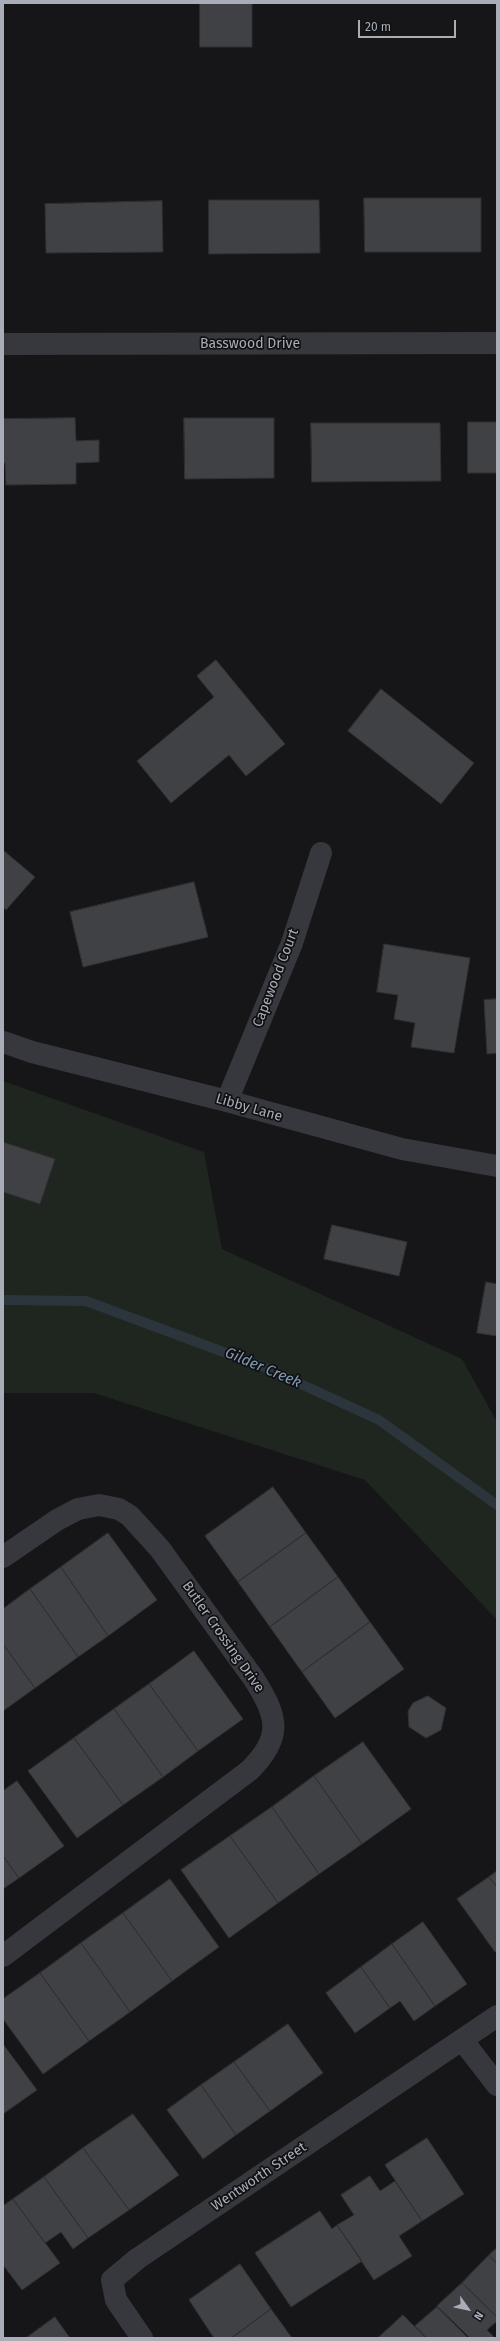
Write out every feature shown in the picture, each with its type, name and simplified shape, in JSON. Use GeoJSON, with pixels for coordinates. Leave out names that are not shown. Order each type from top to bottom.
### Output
{"type":"FeatureCollection","features":[{"type":"Feature","properties":{"kind":"street","name":"Basswood Drive"},"geometry":{"type":"LineString","coordinates":[[3,344],[497,343]]}},
{"type":"Feature","properties":{"kind":"street","name":"Capewood Court"},"geometry":{"type":"LineString","coordinates":[[227,1101],[292,943],[321,854]]}},
{"type":"Feature","properties":{"kind":"street","name":"Libby Lane"},"geometry":{"type":"LineString","coordinates":[[3,1042],[32,1052],[227,1101],[402,1149],[497,1166]]}},
{"type":"Feature","properties":{"kind":"street","name":"Butler Crossing Drive"},"geometry":{"type":"LineString","coordinates":[[3,1557],[57,1520],[78,1509],[99,1505],[125,1513],[130,1516],[165,1556],[254,1679],[266,1697],[274,1717],[273,1739],[263,1757],[250,1770],[3,1956]]}},
{"type":"Feature","properties":{"kind":"street"},"geometry":{"type":"LineString","coordinates":[[497,2016],[463,2041],[497,2085]]}},
{"type":"Feature","properties":{"kind":"street","name":"Wentworth Street"},"geometry":{"type":"LineString","coordinates":[[142,2338],[116,2300],[112,2280],[137,2259],[463,2041]]}},
{"type":"Feature","properties":{"kind":"shaded area"},"geometry":{"type":"Polygon","coordinates":[[[3,1081],[204,1152],[222,1249],[462,1359],[497,1422],[497,1620],[365,1480],[94,1393],[3,1393],[3,1081]]]}},
{"type":"Feature","properties":{"kind":"building"},"geometry":{"type":"Polygon","coordinates":[[[200,3],[252,3],[252,47],[200,47],[200,3]]]}},
{"type":"Feature","properties":{"kind":"building"},"geometry":{"type":"Polygon","coordinates":[[[364,198],[481,198],[481,252],[365,252],[364,198]]]}},
{"type":"Feature","properties":{"kind":"building"},"geometry":{"type":"Polygon","coordinates":[[[209,200],[319,200],[320,253],[209,254],[209,200]]]}},
{"type":"Feature","properties":{"kind":"building"},"geometry":{"type":"Polygon","coordinates":[[[162,201],[163,252],[46,253],[45,204],[162,201]]]}},
{"type":"Feature","properties":{"kind":"building"},"geometry":{"type":"Polygon","coordinates":[[[75,418],[76,441],[99,440],[99,462],[76,463],[76,484],[6,485],[5,463],[3,463],[3,419],[75,418]]]}},
{"type":"Feature","properties":{"kind":"building"},"geometry":{"type":"Polygon","coordinates":[[[184,418],[274,418],[274,478],[185,479],[184,418]]]}},
{"type":"Feature","properties":{"kind":"building"},"geometry":{"type":"Polygon","coordinates":[[[468,422],[497,422],[497,473],[468,473],[468,422]]]}},
{"type":"Feature","properties":{"kind":"building"},"geometry":{"type":"Polygon","coordinates":[[[311,423],[440,423],[441,481],[312,482],[311,423]]]}},
{"type":"Feature","properties":{"kind":"building"},"geometry":{"type":"Polygon","coordinates":[[[216,660],[285,744],[246,776],[229,755],[171,803],[137,761],[214,697],[197,676],[216,660]]]}},
{"type":"Feature","properties":{"kind":"building"},"geometry":{"type":"Polygon","coordinates":[[[381,689],[474,763],[441,804],[348,731],[381,689]]]}},
{"type":"Feature","properties":{"kind":"building"},"geometry":{"type":"Polygon","coordinates":[[[3,850],[35,877],[6,910],[3,907],[3,850]]]}},
{"type":"Feature","properties":{"kind":"building"},"geometry":{"type":"Polygon","coordinates":[[[194,882],[208,937],[83,967],[70,912],[194,882]]]}},
{"type":"Feature","properties":{"kind":"building"},"geometry":{"type":"Polygon","coordinates":[[[384,944],[470,958],[454,1053],[411,1047],[415,1023],[394,1019],[398,995],[377,992],[384,944]]]}},
{"type":"Feature","properties":{"kind":"building"},"geometry":{"type":"Polygon","coordinates":[[[497,999],[497,1053],[487,1054],[484,1000],[497,999]]]}},
{"type":"Feature","properties":{"kind":"building"},"geometry":{"type":"Polygon","coordinates":[[[3,1142],[55,1159],[40,1204],[3,1192],[3,1142]]]}},
{"type":"Feature","properties":{"kind":"building"},"geometry":{"type":"Polygon","coordinates":[[[332,1225],[407,1242],[399,1276],[324,1259],[332,1225]]]}},
{"type":"Feature","properties":{"kind":"building"},"geometry":{"type":"Polygon","coordinates":[[[486,1282],[497,1284],[497,1336],[477,1333],[486,1282]]]}},
{"type":"Feature","properties":{"kind":"building"},"geometry":{"type":"Polygon","coordinates":[[[273,1487],[306,1533],[238,1582],[205,1536],[273,1487]]]}},
{"type":"Feature","properties":{"kind":"building"},"geometry":{"type":"Polygon","coordinates":[[[108,1533],[157,1600],[108,1636],[61,1567],[108,1533]]]}},
{"type":"Feature","properties":{"kind":"building"},"geometry":{"type":"Polygon","coordinates":[[[306,1533],[338,1577],[270,1627],[238,1582],[306,1533]]]}},
{"type":"Feature","properties":{"kind":"building"},"geometry":{"type":"Polygon","coordinates":[[[61,1567],[108,1636],[78,1657],[30,1589],[61,1567]]]}},
{"type":"Feature","properties":{"kind":"building"},"geometry":{"type":"Polygon","coordinates":[[[338,1577],[370,1622],[302,1672],[270,1627],[338,1577]]]}},
{"type":"Feature","properties":{"kind":"building"},"geometry":{"type":"Polygon","coordinates":[[[30,1589],[78,1657],[35,1688],[3,1644],[3,1609],[30,1589]]]}},
{"type":"Feature","properties":{"kind":"building"},"geometry":{"type":"Polygon","coordinates":[[[370,1622],[404,1669],[335,1718],[302,1672],[370,1622]]]}},
{"type":"Feature","properties":{"kind":"building"},"geometry":{"type":"Polygon","coordinates":[[[3,1644],[35,1688],[3,1711],[3,1644]]]}},
{"type":"Feature","properties":{"kind":"building"},"geometry":{"type":"Polygon","coordinates":[[[194,1651],[243,1719],[198,1751],[149,1684],[194,1651]]]}},
{"type":"Feature","properties":{"kind":"building"},"geometry":{"type":"Polygon","coordinates":[[[149,1684],[198,1751],[163,1777],[114,1709],[149,1684]]]}},
{"type":"Feature","properties":{"kind":"building"},"geometry":{"type":"Polygon","coordinates":[[[428,1696],[446,1708],[441,1730],[426,1738],[409,1727],[408,1711],[413,1703],[428,1696]]]}},
{"type":"Feature","properties":{"kind":"building"},"geometry":{"type":"Polygon","coordinates":[[[114,1709],[163,1777],[123,1805],[74,1738],[114,1709]]]}},
{"type":"Feature","properties":{"kind":"building"},"geometry":{"type":"Polygon","coordinates":[[[74,1738],[123,1805],[77,1838],[28,1771],[74,1738]]]}},
{"type":"Feature","properties":{"kind":"building"},"geometry":{"type":"Polygon","coordinates":[[[363,1742],[411,1809],[362,1844],[314,1776],[363,1742]]]}},
{"type":"Feature","properties":{"kind":"building"},"geometry":{"type":"Polygon","coordinates":[[[314,1776],[362,1844],[319,1874],[272,1807],[314,1776]]]}},
{"type":"Feature","properties":{"kind":"building"},"geometry":{"type":"Polygon","coordinates":[[[17,1781],[64,1846],[19,1878],[3,1856],[3,1791],[17,1781]]]}},
{"type":"Feature","properties":{"kind":"building"},"geometry":{"type":"Polygon","coordinates":[[[272,1807],[319,1874],[278,1903],[230,1836],[272,1807]]]}},
{"type":"Feature","properties":{"kind":"building"},"geometry":{"type":"Polygon","coordinates":[[[230,1836],[278,1903],[229,1938],[181,1870],[230,1836]]]}},
{"type":"Feature","properties":{"kind":"building"},"geometry":{"type":"Polygon","coordinates":[[[3,1856],[19,1878],[3,1889],[3,1856]]]}},
{"type":"Feature","properties":{"kind":"building"},"geometry":{"type":"Polygon","coordinates":[[[497,1871],[497,1887],[489,1877],[497,1871]]]}},
{"type":"Feature","properties":{"kind":"building"},"geometry":{"type":"Polygon","coordinates":[[[489,1877],[497,1887],[497,1950],[495,1952],[457,1899],[489,1877]]]}},
{"type":"Feature","properties":{"kind":"building"},"geometry":{"type":"Polygon","coordinates":[[[170,1879],[219,1947],[172,1981],[123,1913],[170,1879]]]}},
{"type":"Feature","properties":{"kind":"building"},"geometry":{"type":"Polygon","coordinates":[[[123,1913],[172,1981],[130,2012],[81,1943],[123,1913]]]}},
{"type":"Feature","properties":{"kind":"building"},"geometry":{"type":"Polygon","coordinates":[[[423,1922],[467,1984],[435,2006],[392,1944],[423,1922]]]}},
{"type":"Feature","properties":{"kind":"building"},"geometry":{"type":"Polygon","coordinates":[[[81,1943],[130,2012],[89,2041],[40,1973],[81,1943]]]}},
{"type":"Feature","properties":{"kind":"building"},"geometry":{"type":"Polygon","coordinates":[[[392,1944],[435,2006],[414,2021],[400,2001],[390,2008],[361,1967],[392,1944]]]}},
{"type":"Feature","properties":{"kind":"building"},"geometry":{"type":"Polygon","coordinates":[[[361,1967],[390,2008],[355,2033],[326,1993],[361,1967]]]}},
{"type":"Feature","properties":{"kind":"building"},"geometry":{"type":"Polygon","coordinates":[[[40,1973],[89,2041],[43,2074],[3,2019],[3,1999],[40,1973]]]}},
{"type":"Feature","properties":{"kind":"building"},"geometry":{"type":"Polygon","coordinates":[[[288,2024],[323,2073],[270,2111],[234,2062],[288,2024]]]}},
{"type":"Feature","properties":{"kind":"building"},"geometry":{"type":"Polygon","coordinates":[[[3,2044],[37,2090],[3,2114],[3,2044]]]}},
{"type":"Feature","properties":{"kind":"building"},"geometry":{"type":"Polygon","coordinates":[[[234,2062],[270,2111],[236,2135],[201,2085],[234,2062]]]}},
{"type":"Feature","properties":{"kind":"building"},"geometry":{"type":"Polygon","coordinates":[[[201,2085],[236,2135],[203,2159],[167,2110],[201,2085]]]}},
{"type":"Feature","properties":{"kind":"building"},"geometry":{"type":"Polygon","coordinates":[[[133,2114],[179,2175],[129,2210],[83,2148],[133,2114]]]}},
{"type":"Feature","properties":{"kind":"building"},"geometry":{"type":"Polygon","coordinates":[[[427,2138],[464,2194],[422,2221],[385,2165],[427,2138]]]}},
{"type":"Feature","properties":{"kind":"building"},"geometry":{"type":"Polygon","coordinates":[[[83,2148],[129,2210],[88,2238],[44,2177],[83,2148]]]}},
{"type":"Feature","properties":{"kind":"building"},"geometry":{"type":"Polygon","coordinates":[[[370,2176],[380,2191],[395,2181],[422,2221],[399,2236],[412,2256],[374,2280],[337,2225],[354,2215],[341,2195],[370,2176]]]}},
{"type":"Feature","properties":{"kind":"building"},"geometry":{"type":"Polygon","coordinates":[[[44,2177],[88,2238],[73,2249],[61,2232],[45,2243],[13,2199],[44,2177]]]}},
{"type":"Feature","properties":{"kind":"building"},"geometry":{"type":"Polygon","coordinates":[[[13,2199],[60,2263],[22,2290],[3,2265],[3,2206],[13,2199]]]}},
{"type":"Feature","properties":{"kind":"building"},"geometry":{"type":"Polygon","coordinates":[[[320,2211],[332,2229],[337,2225],[362,2261],[291,2307],[255,2253],[320,2211]]]}},
{"type":"Feature","properties":{"kind":"building"},"geometry":{"type":"Polygon","coordinates":[[[497,2248],[497,2264],[489,2255],[497,2248]]]}},
{"type":"Feature","properties":{"kind":"building"},"geometry":{"type":"Polygon","coordinates":[[[489,2255],[497,2264],[497,2317],[462,2283],[489,2255]]]}},
{"type":"Feature","properties":{"kind":"building"},"geometry":{"type":"Polygon","coordinates":[[[240,2264],[271,2309],[231,2338],[214,2338],[189,2300],[240,2264]]]}},
{"type":"Feature","properties":{"kind":"building"},"geometry":{"type":"Polygon","coordinates":[[[462,2283],[497,2317],[497,2321],[487,2330],[495,2338],[470,2338],[437,2306],[462,2283]]]}},
{"type":"Feature","properties":{"kind":"building"},"geometry":{"type":"Polygon","coordinates":[[[437,2307],[468,2338],[427,2338],[415,2326],[437,2307]]]}},
{"type":"Feature","properties":{"kind":"building"},"geometry":{"type":"Polygon","coordinates":[[[271,2309],[292,2338],[232,2338],[271,2309]]]}},
{"type":"Feature","properties":{"kind":"building"},"geometry":{"type":"Polygon","coordinates":[[[403,2315],[426,2338],[378,2338],[403,2315]]]}},
{"type":"Feature","properties":{"kind":"building"},"geometry":{"type":"Polygon","coordinates":[[[55,2317],[70,2338],[26,2338],[55,2317]]]}},
{"type":"Feature","properties":{"kind":"waterway","name":"Gilder Creek"},"geometry":{"type":"LineString","coordinates":[[3,1300],[86,1301],[264,1367],[379,1420],[497,1505]]}}]}
